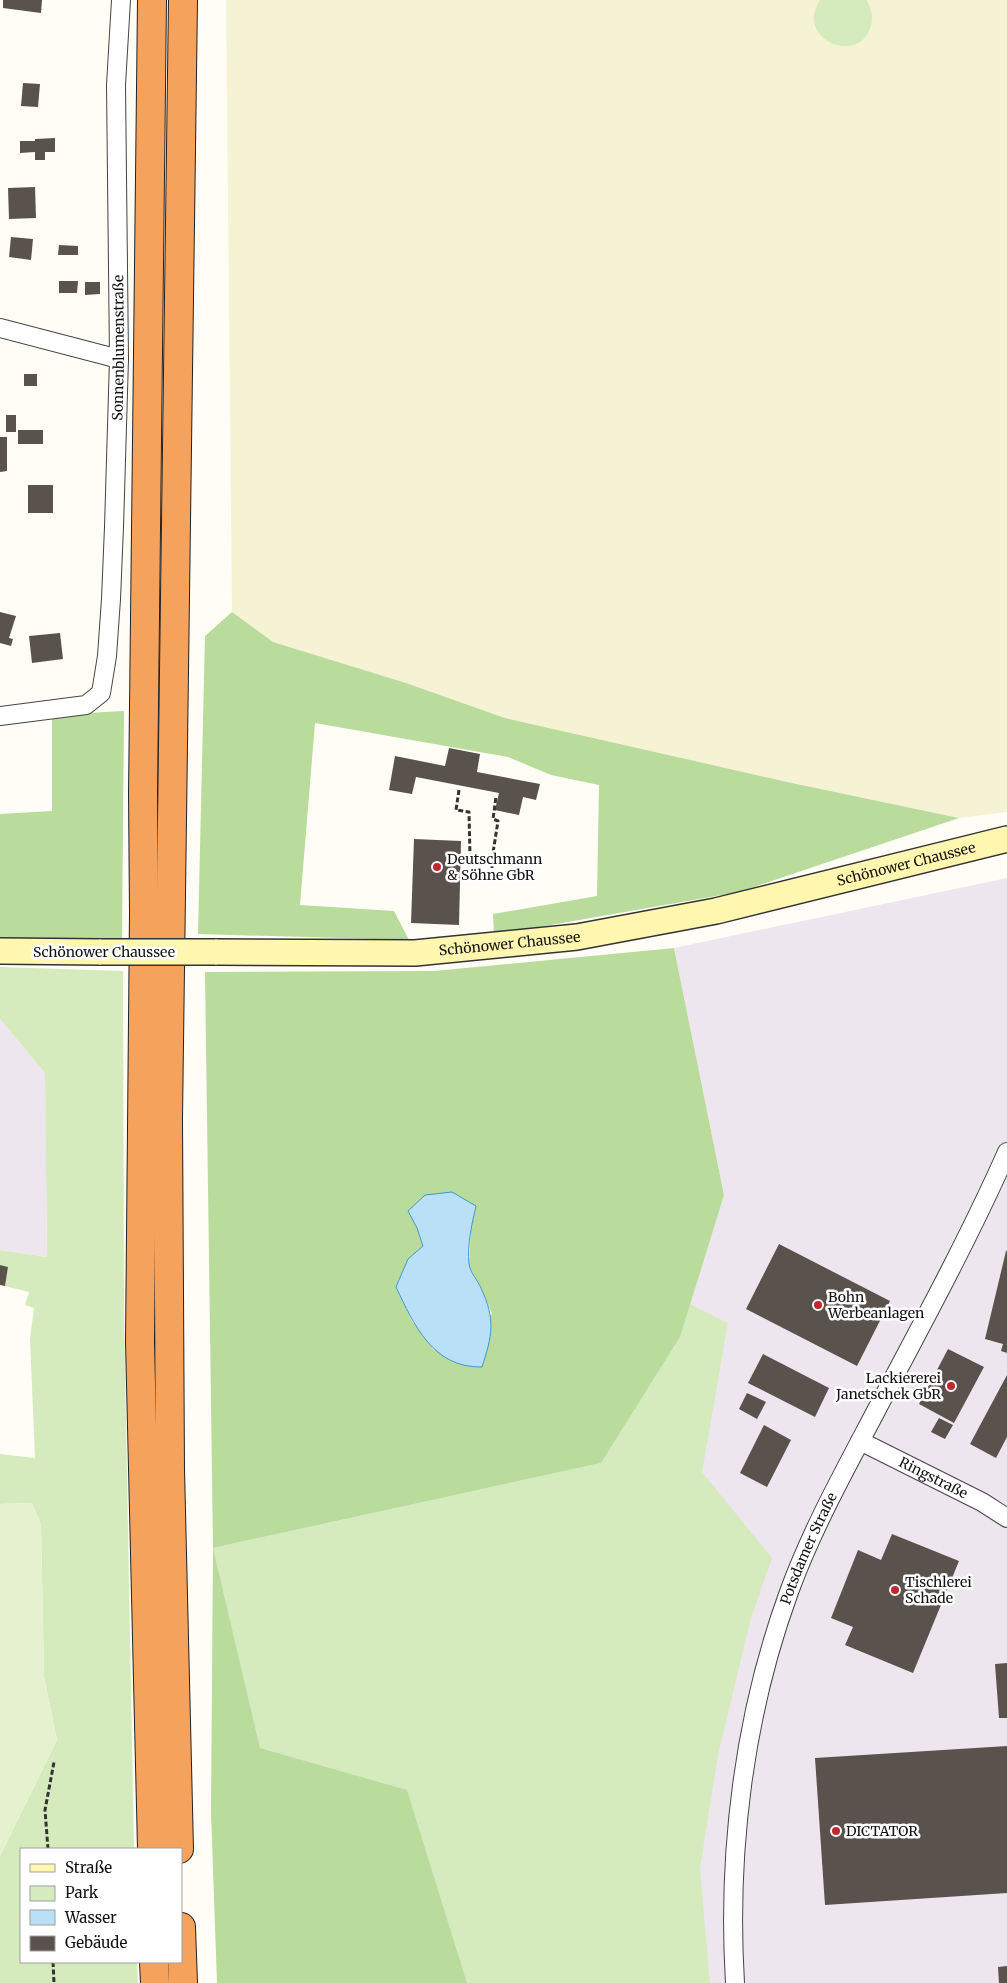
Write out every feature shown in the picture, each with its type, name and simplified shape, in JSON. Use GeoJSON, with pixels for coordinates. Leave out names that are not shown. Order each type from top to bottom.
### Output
{"type":"FeatureCollection","features":[{"type":"Feature","properties":{"kind":"highway"},"geometry":{"type":"LineString","coordinates":[[152,0],[140,1332],[152,1848]]}},
{"type":"Feature","properties":{"kind":"highway"},"geometry":{"type":"LineString","coordinates":[[179,1848],[170,1469],[168,1118],[183,0]]}},
{"type":"Feature","properties":{"kind":"highway"},"geometry":{"type":"LineString","coordinates":[[182,1955],[183,1983]]}},
{"type":"Feature","properties":{"kind":"highway"},"geometry":{"type":"LineString","coordinates":[[154,1963],[155,1983]]}},
{"type":"Feature","properties":{"kind":"main road","name":"Schönower Chaussee"},"geometry":{"type":"LineString","coordinates":[[0,951],[415,952],[577,937],[716,910],[1007,839]]}},
{"type":"Feature","properties":{"kind":"street","name":"Sonnenblumenstraße"},"geometry":{"type":"LineString","coordinates":[[0,716],[86,705],[101,693],[107,656],[112,599],[118,358],[116,85],[121,0]]}},
{"type":"Feature","properties":{"kind":"street"},"geometry":{"type":"LineString","coordinates":[[0,328],[118,358]]}},
{"type":"Feature","properties":{"kind":"street","name":"Potsdamer Straße"},"geometry":{"type":"LineString","coordinates":[[736,1983],[732,1931],[738,1823],[744,1776],[757,1702],[789,1592],[835,1486],[981,1209],[1007,1152]]}},
{"type":"Feature","properties":{"kind":"street","name":"Ringstraße"},"geometry":{"type":"LineString","coordinates":[[860,1441],[982,1502],[1007,1518]]}},
{"type":"Feature","properties":{"kind":"path"},"geometry":{"type":"LineString","coordinates":[[459,790],[456,810],[469,812],[470,856],[492,859]]}},
{"type":"Feature","properties":{"kind":"path"},"geometry":{"type":"LineString","coordinates":[[492,868],[498,820],[493,820],[496,797]]}},
{"type":"Feature","properties":{"kind":"path"},"geometry":{"type":"LineString","coordinates":[[48,1848],[45,1810],[54,1762]]}},
{"type":"Feature","properties":{"kind":"path"},"geometry":{"type":"LineString","coordinates":[[53,1963],[54,1983]]}},
{"type":"Feature","properties":{"kind":"shaded area"},"geometry":{"type":"Polygon","coordinates":[[[226,0],[1007,0],[1007,812],[959,818],[792,783],[505,718],[406,683],[273,642],[232,612],[226,0]]]}},
{"type":"Feature","properties":{"kind":"shaded area"},"geometry":{"type":"Polygon","coordinates":[[[1007,878],[1007,1983],[271,1983],[213,1548],[601,1463],[724,1195],[674,948],[1007,878]]]}},
{"type":"Feature","properties":{"kind":"shaded area"},"geometry":{"type":"Polygon","coordinates":[[[0,1019],[45,1073],[47,1257],[0,1250],[0,1019]]]}},
{"type":"Feature","properties":{"kind":"green space"},"geometry":{"type":"Polygon","coordinates":[[[820,0],[866,0],[871,9],[872,19],[871,26],[864,38],[854,45],[843,46],[831,43],[822,36],[815,26],[814,14],[820,0]]]}},
{"type":"Feature","properties":{"kind":"green space"},"geometry":{"type":"Polygon","coordinates":[[[232,612],[273,642],[406,683],[505,718],[792,783],[959,818],[739,892],[494,935],[493,914],[597,896],[599,785],[551,775],[508,757],[315,723],[300,905],[394,911],[409,940],[198,934],[205,636],[232,612]]]}},
{"type":"Feature","properties":{"kind":"green space"},"geometry":{"type":"Polygon","coordinates":[[[124,711],[122,939],[85,938],[86,944],[0,942],[0,814],[52,811],[52,715],[124,711]]]}},
{"type":"Feature","properties":{"kind":"green space"},"geometry":{"type":"Polygon","coordinates":[[[674,948],[724,1195],[680,1337],[601,1463],[213,1548],[205,972],[434,971],[674,948]],[[476,1206],[408,1211],[417,1228],[423,1246],[408,1259],[396,1287],[412,1321],[434,1350],[492,1314],[469,1266],[471,1226],[476,1206]]]}},
{"type":"Feature","properties":{"kind":"green space"},"geometry":{"type":"Polygon","coordinates":[[[0,967],[123,971],[124,1315],[134,1848],[20,1848],[20,1963],[137,1963],[138,1983],[0,1983],[0,1856],[57,1740],[44,1677],[41,1525],[32,1503],[0,1504],[0,1454],[35,1458],[30,1339],[34,1308],[25,1305],[29,1292],[5,1286],[8,1267],[0,1265],[0,1250],[47,1257],[45,1073],[0,1019],[0,967]]]}},
{"type":"Feature","properties":{"kind":"green space"},"geometry":{"type":"Polygon","coordinates":[[[690,1304],[728,1323],[702,1472],[772,1558],[751,1618],[718,1755],[700,1869],[710,1983],[467,1983],[407,1790],[260,1748],[213,1548],[601,1463],[680,1337],[690,1304]]]}},
{"type":"Feature","properties":{"kind":"green space"},"geometry":{"type":"Polygon","coordinates":[[[32,1503],[41,1525],[44,1677],[57,1740],[0,1856],[0,1504],[32,1503]]]}},
{"type":"Feature","properties":{"kind":"green space"},"geometry":{"type":"Polygon","coordinates":[[[213,1548],[260,1748],[407,1790],[467,1983],[217,1983],[211,1812],[213,1548]]]}},
{"type":"Feature","properties":{"kind":"water"},"geometry":{"type":"Polygon","coordinates":[[[452,1192],[476,1206],[469,1242],[469,1264],[486,1299],[491,1319],[490,1337],[482,1367],[465,1365],[450,1360],[427,1342],[410,1316],[396,1287],[408,1259],[423,1246],[417,1228],[408,1211],[425,1195],[452,1192]]]}},
{"type":"Feature","properties":{"kind":"building"},"geometry":{"type":"Polygon","coordinates":[[[3,0],[42,0],[41,13],[3,8],[3,0]]]}},
{"type":"Feature","properties":{"kind":"building"},"geometry":{"type":"Polygon","coordinates":[[[23,83],[40,84],[38,107],[21,106],[23,83]]]}},
{"type":"Feature","properties":{"kind":"building"},"geometry":{"type":"Polygon","coordinates":[[[55,138],[55,152],[45,152],[45,160],[35,160],[35,152],[20,153],[20,141],[55,138]]]}},
{"type":"Feature","properties":{"kind":"building"},"geometry":{"type":"Polygon","coordinates":[[[35,187],[36,218],[9,219],[8,188],[35,187]]]}},
{"type":"Feature","properties":{"kind":"building"},"geometry":{"type":"Polygon","coordinates":[[[11,237],[33,239],[31,260],[9,257],[11,237]]]}},
{"type":"Feature","properties":{"kind":"building"},"geometry":{"type":"Polygon","coordinates":[[[59,245],[78,246],[78,255],[58,255],[59,245]]]}},
{"type":"Feature","properties":{"kind":"building"},"geometry":{"type":"Polygon","coordinates":[[[59,281],[78,281],[77,293],[59,293],[59,281]]]}},
{"type":"Feature","properties":{"kind":"building"},"geometry":{"type":"Polygon","coordinates":[[[85,282],[100,282],[100,294],[85,295],[85,282]]]}},
{"type":"Feature","properties":{"kind":"building"},"geometry":{"type":"Polygon","coordinates":[[[24,374],[37,374],[37,386],[24,386],[24,374]]]}},
{"type":"Feature","properties":{"kind":"building"},"geometry":{"type":"Polygon","coordinates":[[[6,415],[16,415],[16,432],[6,432],[6,415]]]}},
{"type":"Feature","properties":{"kind":"building"},"geometry":{"type":"Polygon","coordinates":[[[18,430],[43,430],[43,444],[18,444],[18,430]]]}},
{"type":"Feature","properties":{"kind":"building"},"geometry":{"type":"Polygon","coordinates":[[[0,437],[7,437],[7,471],[0,472],[0,437]]]}},
{"type":"Feature","properties":{"kind":"building"},"geometry":{"type":"Polygon","coordinates":[[[28,485],[53,485],[53,513],[28,513],[28,485]]]}},
{"type":"Feature","properties":{"kind":"building"},"geometry":{"type":"Polygon","coordinates":[[[0,612],[16,616],[9,638],[13,639],[11,646],[0,643],[0,612]]]}},
{"type":"Feature","properties":{"kind":"building"},"geometry":{"type":"Polygon","coordinates":[[[60,633],[63,659],[32,663],[29,636],[60,633]]]}},
{"type":"Feature","properties":{"kind":"building"},"geometry":{"type":"Polygon","coordinates":[[[449,748],[480,754],[477,772],[540,784],[536,800],[523,797],[519,815],[495,810],[499,793],[416,777],[412,794],[389,790],[395,756],[445,766],[449,748]]]}},
{"type":"Feature","properties":{"kind":"building","name":"Deutschmann & Söhne GbR"},"geometry":{"type":"Polygon","coordinates":[[[414,839],[461,841],[459,925],[411,923],[414,839]]]}},
{"type":"Feature","properties":{"kind":"building","name":"Bohn Werbeanlagen"},"geometry":{"type":"Polygon","coordinates":[[[779,1244],[890,1301],[857,1366],[746,1309],[779,1244]]]}},
{"type":"Feature","properties":{"kind":"building"},"geometry":{"type":"Polygon","coordinates":[[[1006,1251],[1007,1353],[1001,1351],[1003,1344],[985,1339],[1006,1251]]]}},
{"type":"Feature","properties":{"kind":"building"},"geometry":{"type":"Polygon","coordinates":[[[0,1265],[8,1267],[5,1286],[0,1285],[0,1265]]]}},
{"type":"Feature","properties":{"kind":"building","name":"Lackiererei Janetschek GbR"},"geometry":{"type":"Polygon","coordinates":[[[948,1349],[984,1367],[954,1423],[919,1404],[948,1349]]]}},
{"type":"Feature","properties":{"kind":"building"},"geometry":{"type":"Polygon","coordinates":[[[763,1354],[829,1388],[815,1417],[748,1383],[763,1354]]]}},
{"type":"Feature","properties":{"kind":"building"},"geometry":{"type":"Polygon","coordinates":[[[1007,1375],[1007,1437],[996,1458],[970,1444],[1007,1375]]]}},
{"type":"Feature","properties":{"kind":"building"},"geometry":{"type":"Polygon","coordinates":[[[747,1393],[766,1402],[757,1419],[739,1409],[747,1393]]]}},
{"type":"Feature","properties":{"kind":"building"},"geometry":{"type":"Polygon","coordinates":[[[939,1418],[953,1425],[945,1439],[931,1432],[939,1418]]]}},
{"type":"Feature","properties":{"kind":"building"},"geometry":{"type":"Polygon","coordinates":[[[764,1425],[791,1440],[767,1487],[740,1473],[764,1425]]]}},
{"type":"Feature","properties":{"kind":"building","name":"Tischlerei Schade"},"geometry":{"type":"Polygon","coordinates":[[[892,1534],[959,1561],[913,1673],[845,1645],[853,1627],[831,1618],[858,1550],[881,1560],[892,1534]]]}},
{"type":"Feature","properties":{"kind":"building"},"geometry":{"type":"Polygon","coordinates":[[[1007,1663],[1007,1718],[999,1718],[995,1664],[1007,1663]]]}},
{"type":"Feature","properties":{"kind":"building"},"geometry":{"type":"Polygon","coordinates":[[[1007,1746],[1007,1893],[825,1905],[815,1758],[1007,1746]]]}},
{"type":"Feature","properties":{"kind":"building"},"geometry":{"type":"Polygon","coordinates":[[[1007,1966],[1007,1983],[999,1983],[998,1967],[1007,1966]]]}},
{"type":"Feature","properties":{"kind":"place","name":"Deutschmann & Söhne GbR"},"geometry":{"type":"Point","coordinates":[437,867]}},
{"type":"Feature","properties":{"kind":"place","name":"Bohn Werbeanlagen"},"geometry":{"type":"Point","coordinates":[818,1305]}},
{"type":"Feature","properties":{"kind":"place","name":"Lackiererei Janetschek GbR"},"geometry":{"type":"Point","coordinates":[951,1386]}},
{"type":"Feature","properties":{"kind":"place","name":"Tischlerei Schade"},"geometry":{"type":"Point","coordinates":[895,1590]}},
{"type":"Feature","properties":{"kind":"place","name":"DICTATOR"},"geometry":{"type":"Point","coordinates":[836,1831]}}]}
